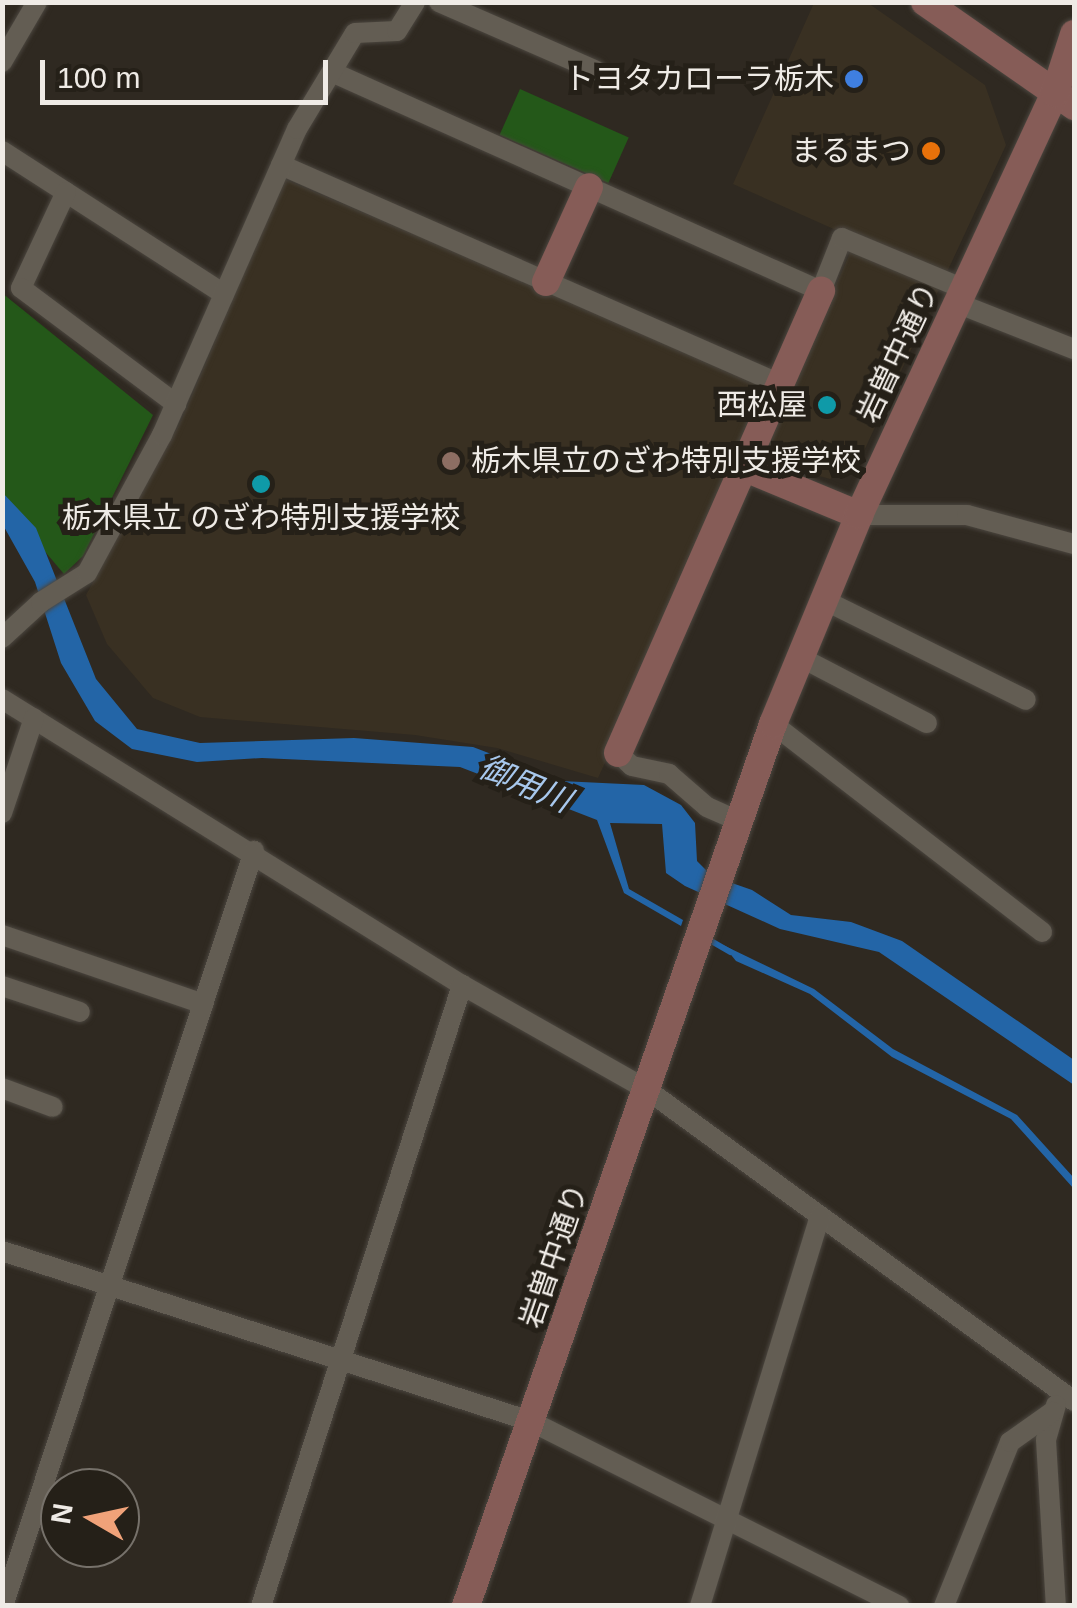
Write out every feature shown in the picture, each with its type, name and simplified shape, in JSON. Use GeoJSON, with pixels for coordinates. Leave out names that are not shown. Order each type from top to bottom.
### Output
{"type":"FeatureCollection","features":[{"type":"Feature","properties":{"kind":"street"},"geometry":{"type":"LineString","coordinates":[[2,62],[37,2]]}},
{"type":"Feature","properties":{"kind":"street"},"geometry":{"type":"LineString","coordinates":[[2,638],[41,602],[87,573],[176,404],[281,166],[356,33],[397,31],[415,2]]}},
{"type":"Feature","properties":{"kind":"street"},"geometry":{"type":"LineString","coordinates":[[439,2],[595,70]]}},
{"type":"Feature","properties":{"kind":"street"},"geometry":{"type":"LineString","coordinates":[[926,2],[1065,99]]}},
{"type":"Feature","properties":{"kind":"street","name":"岩曽中通り"},"geometry":{"type":"LineString","coordinates":[[466,1606],[773,724],[859,515],[960,296],[1065,99],[1074,34]]}},
{"type":"Feature","properties":{"kind":"street"},"geometry":{"type":"LineString","coordinates":[[334,73],[821,291]]}},
{"type":"Feature","properties":{"kind":"street"},"geometry":{"type":"LineString","coordinates":[[2,151],[224,294]]}},
{"type":"Feature","properties":{"kind":"street"},"geometry":{"type":"LineString","coordinates":[[281,166],[780,384]]}},
{"type":"Feature","properties":{"kind":"street"},"geometry":{"type":"LineString","coordinates":[[546,282],[590,187]]}},
{"type":"Feature","properties":{"kind":"street"},"geometry":{"type":"LineString","coordinates":[[66,192],[21,288],[176,404]]}},
{"type":"Feature","properties":{"kind":"street"},"geometry":{"type":"LineString","coordinates":[[739,820],[707,807],[669,774],[632,766],[618,752],[842,238],[1074,350]]}},
{"type":"Feature","properties":{"kind":"street"},"geometry":{"type":"LineString","coordinates":[[744,467],[859,515],[967,516],[1074,544]]}},
{"type":"Feature","properties":{"kind":"street"},"geometry":{"type":"LineString","coordinates":[[824,600],[1026,700]]}},
{"type":"Feature","properties":{"kind":"street"},"geometry":{"type":"LineString","coordinates":[[800,657],[927,723]]}},
{"type":"Feature","properties":{"kind":"street"},"geometry":{"type":"LineString","coordinates":[[2,699],[254,851],[462,985],[646,1089],[1066,1399]]}},
{"type":"Feature","properties":{"kind":"street"},"geometry":{"type":"LineString","coordinates":[[2,812],[34,718]]}},
{"type":"Feature","properties":{"kind":"street"},"geometry":{"type":"LineString","coordinates":[[773,724],[1042,932]]}},
{"type":"Feature","properties":{"kind":"street"},"geometry":{"type":"LineString","coordinates":[[3,1606],[254,851]]}},
{"type":"Feature","properties":{"kind":"street"},"geometry":{"type":"LineString","coordinates":[[2,935],[202,1004]]}},
{"type":"Feature","properties":{"kind":"street"},"geometry":{"type":"LineString","coordinates":[[261,1606],[462,985]]}},
{"type":"Feature","properties":{"kind":"street"},"geometry":{"type":"LineString","coordinates":[[2,986],[80,1012]]}},
{"type":"Feature","properties":{"kind":"street"},"geometry":{"type":"LineString","coordinates":[[2,1088],[53,1107]]}},
{"type":"Feature","properties":{"kind":"street"},"geometry":{"type":"LineString","coordinates":[[700,1606],[820,1216]]}},
{"type":"Feature","properties":{"kind":"street"},"geometry":{"type":"LineString","coordinates":[[2,1251],[530,1421],[899,1606]]}},
{"type":"Feature","properties":{"kind":"street"},"geometry":{"type":"LineString","coordinates":[[944,1606],[1010,1442],[1066,1399]]}},
{"type":"Feature","properties":{"kind":"street"},"geometry":{"type":"LineString","coordinates":[[1056,1606],[1046,1440],[1066,1399]]}},
{"type":"Feature","properties":{"kind":"shaded area"},"geometry":{"type":"Polygon","coordinates":[[[814,3],[868,3],[985,85],[1006,145],[862,455],[830,479],[768,462],[765,450],[856,239],[733,184],[814,3]]]}},
{"type":"Feature","properties":{"kind":"shaded area","name":"栃木県立のざわ特別支援学校"},"geometry":{"type":"Polygon","coordinates":[[[284,179],[777,388],[598,778],[497,748],[415,735],[200,717],[153,698],[107,644],[86,595],[181,421],[284,179]]]}},
{"type":"Feature","properties":{"kind":"green space"},"geometry":{"type":"Polygon","coordinates":[[[520,89],[629,137],[608,183],[500,135],[520,89]]]}},
{"type":"Feature","properties":{"kind":"green space"},"geometry":{"type":"Polygon","coordinates":[[[2,293],[153,415],[83,556],[64,574],[3,502],[2,293]]]}},
{"type":"Feature","properties":{"kind":"water","name":"御用川"},"geometry":{"type":"Polygon","coordinates":[[[2,492],[36,528],[96,679],[137,729],[200,743],[354,738],[473,747],[561,781],[644,785],[681,805],[695,823],[697,861],[712,876],[752,890],[791,915],[851,922],[902,941],[1074,1060],[1074,1085],[879,952],[780,929],[685,886],[666,873],[662,824],[610,823],[629,889],[683,920],[681,926],[624,893],[597,820],[460,767],[262,758],[197,762],[132,749],[95,721],[61,663],[35,582],[3,525],[2,492]]]}},
{"type":"Feature","properties":{"kind":"water"},"geometry":{"type":"Polygon","coordinates":[[[723,945],[814,989],[893,1049],[1017,1115],[1074,1178],[1074,1189],[1011,1119],[892,1057],[810,994],[736,961],[723,945]]]}},
{"type":"Feature","properties":{"kind":"waterway"},"geometry":{"type":"LineString","coordinates":[[706,938],[730,952]]}},
{"type":"Feature","properties":{"kind":"place","name":"トヨタカローラ栃木"},"geometry":{"type":"Point","coordinates":[854,79]}},
{"type":"Feature","properties":{"kind":"place","name":"まるまつ"},"geometry":{"type":"Point","coordinates":[931,151]}},
{"type":"Feature","properties":{"kind":"place","name":"西松屋"},"geometry":{"type":"Point","coordinates":[827,405]}},
{"type":"Feature","properties":{"kind":"place","name":"栃木県立のざわ特別支援学校"},"geometry":{"type":"Point","coordinates":[451,461]}},
{"type":"Feature","properties":{"kind":"place","name":"栃木県立 のざわ特別支援学校"},"geometry":{"type":"Point","coordinates":[261,484]}}]}
